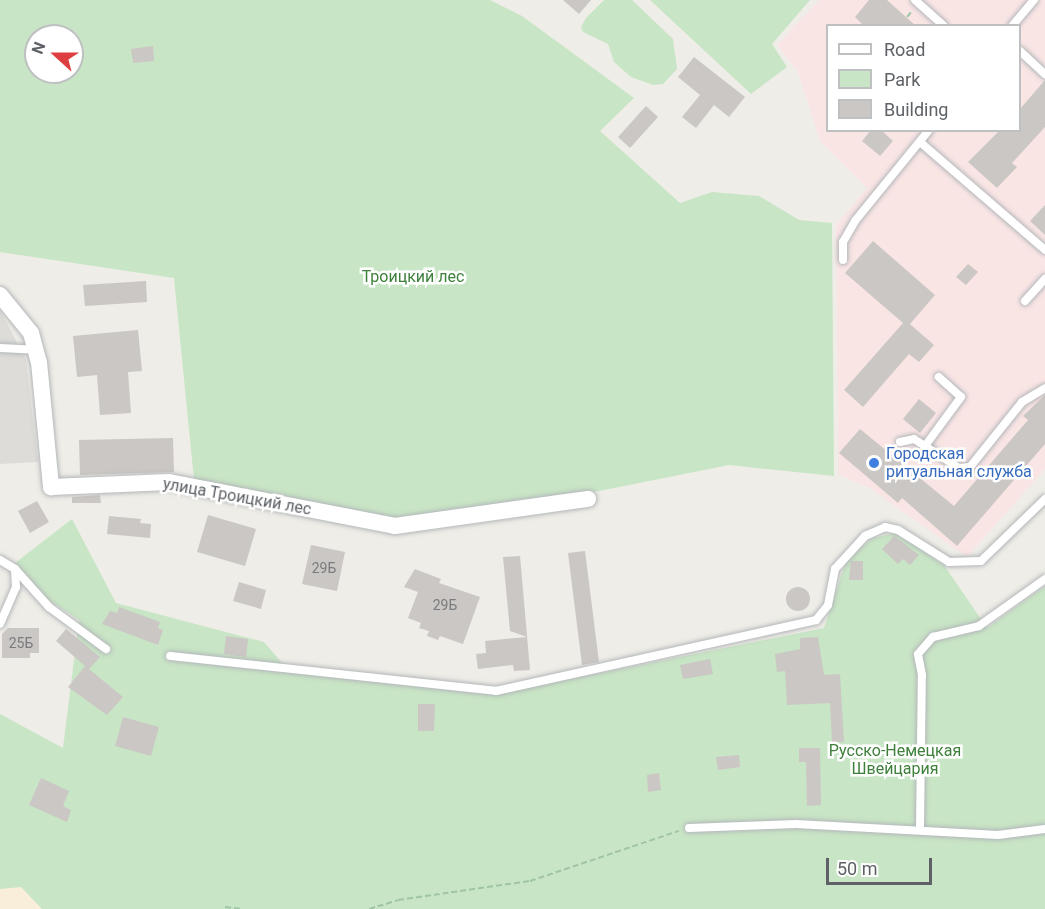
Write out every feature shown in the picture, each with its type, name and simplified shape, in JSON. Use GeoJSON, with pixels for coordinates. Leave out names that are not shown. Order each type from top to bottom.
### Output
{"type":"FeatureCollection","features":[{"type":"Feature","properties":{"kind":"street","name":"улица Троицкий лес"},"geometry":{"type":"LineString","coordinates":[[0,295],[31,333],[51,486],[169,482],[395,526],[588,499]]}},
{"type":"Feature","properties":{"kind":"lane"},"geometry":{"type":"LineString","coordinates":[[915,0],[942,24]]}},
{"type":"Feature","properties":{"kind":"lane"},"geometry":{"type":"LineString","coordinates":[[1014,24],[1034,0]]}},
{"type":"Feature","properties":{"kind":"lane"},"geometry":{"type":"LineString","coordinates":[[1021,52],[1045,74]]}},
{"type":"Feature","properties":{"kind":"lane"},"geometry":{"type":"LineString","coordinates":[[843,260],[843,242],[851,226],[928,132]]}},
{"type":"Feature","properties":{"kind":"lane"},"geometry":{"type":"LineString","coordinates":[[920,142],[1045,250]]}},
{"type":"Feature","properties":{"kind":"lane"},"geometry":{"type":"LineString","coordinates":[[1025,301],[1045,279]]}},
{"type":"Feature","properties":{"kind":"lane"},"geometry":{"type":"LineString","coordinates":[[0,348],[35,350]]}},
{"type":"Feature","properties":{"kind":"lane"},"geometry":{"type":"LineString","coordinates":[[925,446],[961,397],[939,377]]}},
{"type":"Feature","properties":{"kind":"lane"},"geometry":{"type":"LineString","coordinates":[[900,442],[914,439],[958,468],[970,467],[1022,402],[1045,388]]}},
{"type":"Feature","properties":{"kind":"lane"},"geometry":{"type":"LineString","coordinates":[[170,656],[496,691],[816,620],[828,605],[835,569],[865,536],[885,527],[898,530],[950,562],[981,561],[1045,499]]}},
{"type":"Feature","properties":{"kind":"lane"},"geometry":{"type":"LineString","coordinates":[[0,560],[15,569],[49,607],[106,650]]}},
{"type":"Feature","properties":{"kind":"lane"},"geometry":{"type":"LineString","coordinates":[[0,624],[15,587],[15,569]]}},
{"type":"Feature","properties":{"kind":"lane"},"geometry":{"type":"LineString","coordinates":[[920,828],[922,675],[918,654],[933,637],[979,626],[1045,579]]}},
{"type":"Feature","properties":{"kind":"lane"},"geometry":{"type":"LineString","coordinates":[[689,828],[796,824],[920,828],[998,835],[1045,829]]}},
{"type":"Feature","properties":{"kind":"path"},"geometry":{"type":"LineString","coordinates":[[369,909],[398,900],[530,881],[689,828]]}},
{"type":"Feature","properties":{"kind":"path"},"geometry":{"type":"LineString","coordinates":[[225,907],[242,909]]}},
{"type":"Feature","properties":{"kind":"shaded area"},"geometry":{"type":"Polygon","coordinates":[[[819,0],[1045,0],[1045,469],[967,557],[871,489],[838,474],[836,225],[867,188],[820,141],[798,72],[777,45],[819,0]]]}},
{"type":"Feature","properties":{"kind":"shaded area"},"geometry":{"type":"Polygon","coordinates":[[[0,310],[26,360],[38,462],[0,464],[0,310]]]}},
{"type":"Feature","properties":{"kind":"green space","name":"Троицкий лес"},"geometry":{"type":"Polygon","coordinates":[[[0,0],[490,0],[522,16],[634,98],[600,131],[680,203],[712,192],[759,196],[799,220],[832,223],[834,476],[729,465],[594,492],[399,520],[194,480],[174,278],[0,252],[0,0]]]}},
{"type":"Feature","properties":{"kind":"green space"},"geometry":{"type":"Polygon","coordinates":[[[604,0],[632,0],[673,39],[677,69],[663,84],[653,85],[631,77],[614,62],[608,44],[583,32],[581,27],[586,18],[604,0]]]}},
{"type":"Feature","properties":{"kind":"green space"},"geometry":{"type":"Polygon","coordinates":[[[650,0],[810,0],[772,44],[787,67],[751,94],[650,0]]]}},
{"type":"Feature","properties":{"kind":"green space","name":"Русско-Немецкая Швейцария"},"geometry":{"type":"Polygon","coordinates":[[[72,519],[116,603],[264,642],[289,671],[492,695],[824,628],[847,558],[873,538],[896,533],[944,565],[987,628],[1045,586],[1045,909],[0,909],[0,714],[63,748],[79,620],[44,597],[15,563],[72,519]]]}},
{"type":"Feature","properties":{"kind":"sand"},"geometry":{"type":"Polygon","coordinates":[[[21,887],[42,909],[0,909],[0,889],[21,887]]]}},
{"type":"Feature","properties":{"kind":"building"},"geometry":{"type":"Polygon","coordinates":[[[563,0],[591,0],[579,14],[563,0]]]}},
{"type":"Feature","properties":{"kind":"building"},"geometry":{"type":"Polygon","coordinates":[[[869,0],[887,0],[914,24],[862,24],[855,17],[869,0]]]}},
{"type":"Feature","properties":{"kind":"building"},"geometry":{"type":"Polygon","coordinates":[[[153,46],[154,61],[133,63],[131,49],[153,46]]]}},
{"type":"Feature","properties":{"kind":"building"},"geometry":{"type":"Polygon","coordinates":[[[694,57],[745,97],[729,117],[714,105],[696,128],[682,117],[700,95],[678,77],[694,57]]]}},
{"type":"Feature","properties":{"kind":"building"},"geometry":{"type":"Polygon","coordinates":[[[1045,80],[1045,127],[1012,163],[1017,167],[997,188],[968,162],[998,132],[1021,132],[1021,108],[1045,80]]]}},
{"type":"Feature","properties":{"kind":"building"},"geometry":{"type":"Polygon","coordinates":[[[646,106],[658,117],[630,148],[618,137],[646,106]]]}},
{"type":"Feature","properties":{"kind":"building"},"geometry":{"type":"Polygon","coordinates":[[[869,132],[883,132],[893,141],[880,156],[862,141],[869,132]]]}},
{"type":"Feature","properties":{"kind":"building"},"geometry":{"type":"Polygon","coordinates":[[[1045,205],[1045,235],[1030,221],[1045,205]]]}},
{"type":"Feature","properties":{"kind":"building"},"geometry":{"type":"Polygon","coordinates":[[[873,241],[935,295],[910,324],[934,345],[919,362],[909,354],[863,407],[844,390],[903,323],[845,273],[873,241]]]}},
{"type":"Feature","properties":{"kind":"building"},"geometry":{"type":"Polygon","coordinates":[[[968,264],[978,272],[966,285],[956,277],[968,264]]]}},
{"type":"Feature","properties":{"kind":"building"},"geometry":{"type":"Polygon","coordinates":[[[146,281],[147,302],[85,306],[83,285],[146,281]]]}},
{"type":"Feature","properties":{"kind":"building"},"geometry":{"type":"Polygon","coordinates":[[[138,330],[142,371],[128,372],[131,413],[100,415],[97,375],[77,377],[73,336],[138,330]]]}},
{"type":"Feature","properties":{"kind":"building"},"geometry":{"type":"Polygon","coordinates":[[[1045,395],[1045,444],[957,546],[902,498],[898,503],[839,453],[860,429],[954,506],[1028,420],[1023,416],[1045,395]]]}},
{"type":"Feature","properties":{"kind":"building"},"geometry":{"type":"Polygon","coordinates":[[[919,399],[936,413],[920,433],[903,419],[919,399]]]}},
{"type":"Feature","properties":{"kind":"building"},"geometry":{"type":"Polygon","coordinates":[[[173,438],[174,472],[80,475],[79,440],[173,438]]]}},
{"type":"Feature","properties":{"kind":"building"},"geometry":{"type":"Polygon","coordinates":[[[100,495],[101,503],[72,503],[72,497],[100,495]]]}},
{"type":"Feature","properties":{"kind":"building"},"geometry":{"type":"Polygon","coordinates":[[[37,501],[49,522],[30,533],[18,511],[37,501]]]}},
{"type":"Feature","properties":{"kind":"building"},"geometry":{"type":"Polygon","coordinates":[[[208,515],[256,529],[245,566],[197,552],[208,515]]]}},
{"type":"Feature","properties":{"kind":"building"},"geometry":{"type":"Polygon","coordinates":[[[109,516],[141,519],[140,523],[151,524],[150,538],[107,534],[109,516]]]}},
{"type":"Feature","properties":{"kind":"building"},"geometry":{"type":"Polygon","coordinates":[[[894,536],[919,555],[910,565],[903,559],[898,564],[882,549],[894,536]]]}},
{"type":"Feature","properties":{"kind":"building"},"geometry":{"type":"Polygon","coordinates":[[[311,545],[345,552],[337,591],[302,584],[311,545]]]}},
{"type":"Feature","properties":{"kind":"building"},"geometry":{"type":"Polygon","coordinates":[[[585,551],[599,662],[582,665],[568,553],[585,551]]]}},
{"type":"Feature","properties":{"kind":"building"},"geometry":{"type":"Polygon","coordinates":[[[520,556],[530,670],[514,671],[513,665],[478,669],[476,654],[486,653],[485,641],[527,637],[510,631],[503,557],[520,556]]]}},
{"type":"Feature","properties":{"kind":"building"},"geometry":{"type":"Polygon","coordinates":[[[851,561],[863,561],[863,580],[849,580],[851,561]]]}},
{"type":"Feature","properties":{"kind":"building"},"geometry":{"type":"Polygon","coordinates":[[[415,569],[441,579],[439,583],[480,597],[463,644],[440,636],[438,640],[427,636],[429,631],[419,628],[421,623],[408,618],[418,592],[404,587],[415,569]]]}},
{"type":"Feature","properties":{"kind":"building"},"geometry":{"type":"Polygon","coordinates":[[[239,582],[266,590],[261,609],[233,601],[239,582]]]}},
{"type":"Feature","properties":{"kind":"building"},"geometry":{"type":"Polygon","coordinates":[[[798,587],[807,590],[810,599],[807,608],[798,611],[789,608],[786,599],[789,590],[798,587]]]}},
{"type":"Feature","properties":{"kind":"building"},"geometry":{"type":"Polygon","coordinates":[[[119,607],[160,622],[158,628],[163,630],[158,645],[102,624],[110,611],[117,613],[119,607]]]}},
{"type":"Feature","properties":{"kind":"building"},"geometry":{"type":"Polygon","coordinates":[[[8,628],[39,628],[39,653],[30,653],[30,658],[2,658],[2,634],[8,628]]]}},
{"type":"Feature","properties":{"kind":"building"},"geometry":{"type":"Polygon","coordinates":[[[66,629],[100,657],[89,669],[123,697],[107,715],[68,687],[85,666],[56,641],[66,629]]]}},
{"type":"Feature","properties":{"kind":"building"},"geometry":{"type":"Polygon","coordinates":[[[226,636],[248,639],[246,657],[224,654],[226,636]]]}},
{"type":"Feature","properties":{"kind":"building"},"geometry":{"type":"Polygon","coordinates":[[[818,637],[824,675],[840,674],[844,742],[832,742],[830,703],[787,705],[785,671],[777,672],[775,654],[800,649],[800,638],[818,637]]]}},
{"type":"Feature","properties":{"kind":"building"},"geometry":{"type":"Polygon","coordinates":[[[710,659],[713,674],[683,679],[680,665],[710,659]]]}},
{"type":"Feature","properties":{"kind":"building"},"geometry":{"type":"Polygon","coordinates":[[[418,704],[435,704],[434,731],[418,731],[418,704]]]}},
{"type":"Feature","properties":{"kind":"building"},"geometry":{"type":"Polygon","coordinates":[[[123,717],[159,727],[151,756],[115,746],[123,717]]]}},
{"type":"Feature","properties":{"kind":"building"},"geometry":{"type":"Polygon","coordinates":[[[799,748],[820,748],[821,805],[807,806],[806,762],[799,762],[799,748]]]}},
{"type":"Feature","properties":{"kind":"building"},"geometry":{"type":"Polygon","coordinates":[[[739,755],[740,767],[718,770],[716,757],[739,755]]]}},
{"type":"Feature","properties":{"kind":"building"},"geometry":{"type":"Polygon","coordinates":[[[659,773],[661,790],[648,792],[647,775],[659,773]]]}},
{"type":"Feature","properties":{"kind":"building"},"geometry":{"type":"Polygon","coordinates":[[[41,778],[69,791],[63,806],[71,810],[67,822],[29,805],[41,778]]]}},
{"type":"Feature","properties":{"kind":"place","name":"Городская ритуальная служба"},"geometry":{"type":"Point","coordinates":[874,463]}}]}
